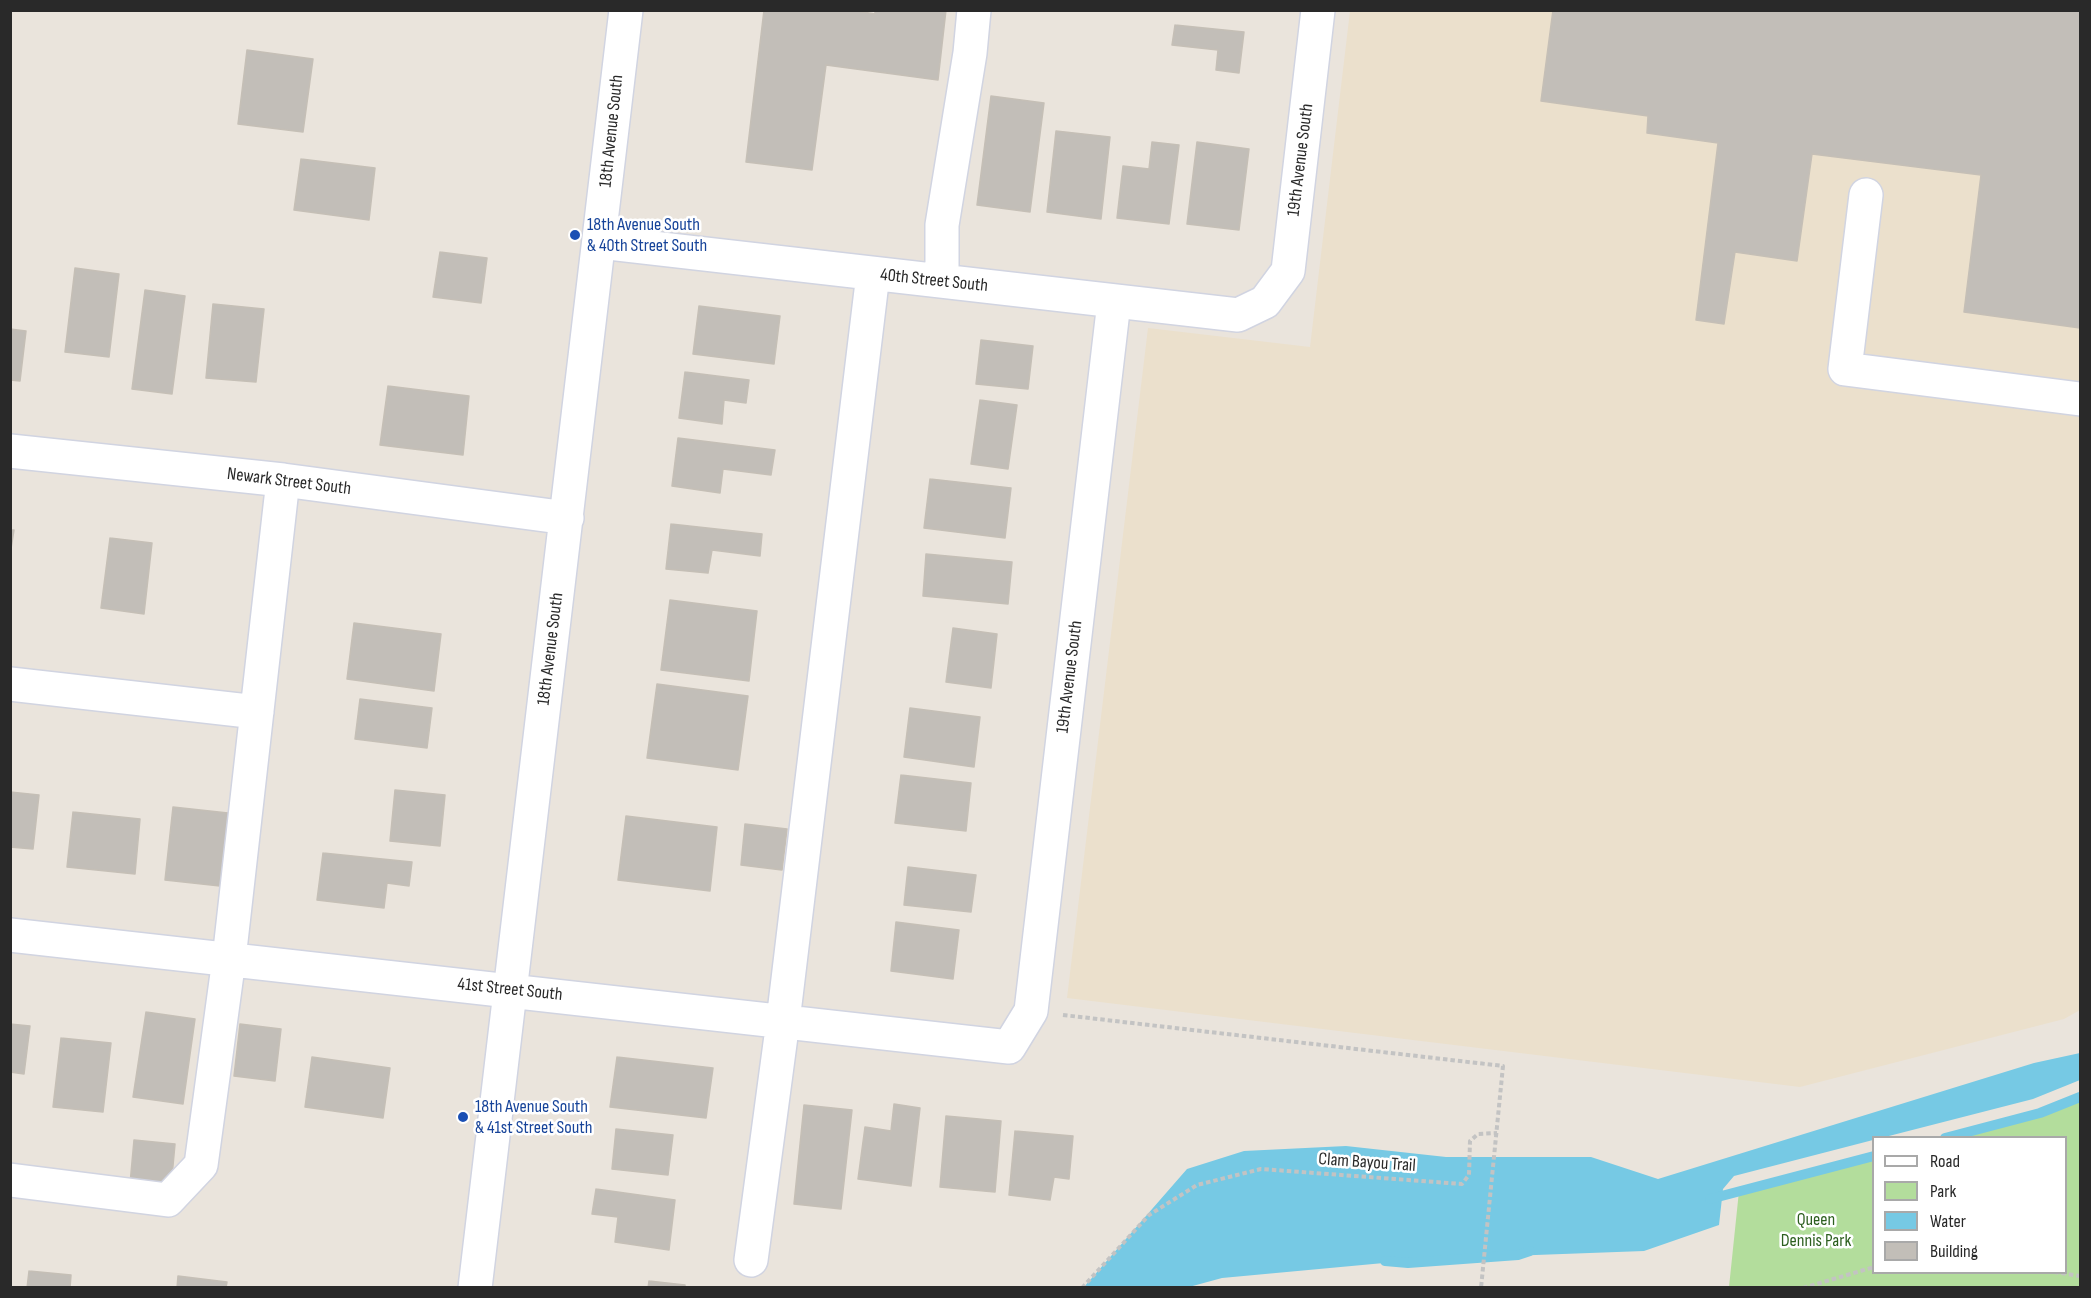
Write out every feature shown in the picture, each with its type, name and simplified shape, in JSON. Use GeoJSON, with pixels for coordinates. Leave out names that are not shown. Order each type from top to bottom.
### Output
{"type":"FeatureCollection","features":[{"type":"Feature","properties":{"kind":"street","name":"18th Avenue South"},"geometry":{"type":"LineString","coordinates":[[475,1287],[512,990],[626,10]]}},
{"type":"Feature","properties":{"kind":"street"},"geometry":{"type":"LineString","coordinates":[[942,281],[942,225],[970,53],[974,10]]}},
{"type":"Feature","properties":{"kind":"street","name":"19th Avenue South"},"geometry":{"type":"LineString","coordinates":[[1265,302],[1287,271],[1318,10]]}},
{"type":"Feature","properties":{"kind":"street"},"geometry":{"type":"LineString","coordinates":[[1866,195],[1845,369],[2080,399]]}},
{"type":"Feature","properties":{"kind":"street","name":"40th Street South"},"geometry":{"type":"LineString","coordinates":[[600,242],[1238,315],[1265,302]]}},
{"type":"Feature","properties":{"kind":"street"},"geometry":{"type":"LineString","coordinates":[[751,1260],[783,1021],[873,274]]}},
{"type":"Feature","properties":{"kind":"street","name":"19th Avenue South"},"geometry":{"type":"LineString","coordinates":[[1009,1047],[1030,1011],[1114,302]]}},
{"type":"Feature","properties":{"kind":"street","name":"Newark Street South"},"geometry":{"type":"LineString","coordinates":[[10,451],[283,480],[567,518]]}},
{"type":"Feature","properties":{"kind":"street"},"geometry":{"type":"LineString","coordinates":[[10,1180],[168,1200],[201,1165],[229,959],[283,480]]}},
{"type":"Feature","properties":{"kind":"street"},"geometry":{"type":"LineString","coordinates":[[10,684],[257,712]]}},
{"type":"Feature","properties":{"kind":"street","name":"41st Street South"},"geometry":{"type":"LineString","coordinates":[[10,935],[1009,1047]]}},
{"type":"Feature","properties":{"kind":"path"},"geometry":{"type":"LineString","coordinates":[[1030,1011],[1503,1066],[1481,1287]]}},
{"type":"Feature","properties":{"kind":"path","name":"Clam Bayou Trail"},"geometry":{"type":"LineString","coordinates":[[1082,1287],[1149,1215],[1197,1185],[1261,1169],[1462,1184],[1469,1175],[1470,1141],[1479,1134],[1497,1132]]}},
{"type":"Feature","properties":{"kind":"path"},"geometry":{"type":"LineString","coordinates":[[1803,1287],[1872,1268]]}},
{"type":"Feature","properties":{"kind":"shaded area"},"geometry":{"type":"Polygon","coordinates":[[[1350,11],[2080,11],[2080,1010],[2064,1019],[1800,1087],[1067,998],[1148,328],[1310,347],[1350,11]]]}},
{"type":"Feature","properties":{"kind":"green space","name":"Queen Dennis Park"},"geometry":{"type":"Polygon","coordinates":[[[2080,1097],[2080,1287],[1729,1287],[1739,1191],[1872,1156],[1872,1274],[2067,1274],[2067,1136],[1949,1136],[2040,1113],[2080,1097]]]}},
{"type":"Feature","properties":{"kind":"water"},"geometry":{"type":"Polygon","coordinates":[[[2080,1053],[2080,1080],[2033,1099],[1889,1136],[1872,1136],[1872,1140],[1734,1176],[1723,1189],[1719,1225],[1644,1251],[1427,1259],[1222,1278],[1189,1287],[1084,1287],[1187,1169],[1244,1151],[1346,1146],[1446,1157],[1591,1157],[1658,1179],[2034,1063],[2080,1053]]]}},
{"type":"Feature","properties":{"kind":"building"},"geometry":{"type":"Polygon","coordinates":[[[764,10],[851,10],[875,14],[875,10],[946,10],[938,80],[826,65],[812,170],[746,162],[764,10]]]}},
{"type":"Feature","properties":{"kind":"building"},"geometry":{"type":"Polygon","coordinates":[[[1553,10],[2080,10],[2080,328],[1964,312],[1981,175],[1812,154],[1797,261],[1735,252],[1724,324],[1696,320],[1718,143],[1647,133],[1648,116],[1541,101],[1553,10]]]}},
{"type":"Feature","properties":{"kind":"building"},"geometry":{"type":"Polygon","coordinates":[[[1175,25],[1244,32],[1239,73],[1216,70],[1218,50],[1172,45],[1175,25]]]}},
{"type":"Feature","properties":{"kind":"building"},"geometry":{"type":"Polygon","coordinates":[[[247,50],[313,59],[303,132],[238,124],[247,50]]]}},
{"type":"Feature","properties":{"kind":"building"},"geometry":{"type":"Polygon","coordinates":[[[991,96],[1044,103],[1030,212],[977,205],[991,96]]]}},
{"type":"Feature","properties":{"kind":"building"},"geometry":{"type":"Polygon","coordinates":[[[1056,131],[1110,137],[1101,219],[1047,212],[1056,131]]]}},
{"type":"Feature","properties":{"kind":"building"},"geometry":{"type":"Polygon","coordinates":[[[1152,142],[1179,145],[1169,224],[1117,218],[1123,166],[1149,169],[1152,142]]]}},
{"type":"Feature","properties":{"kind":"building"},"geometry":{"type":"Polygon","coordinates":[[[1197,142],[1249,149],[1239,230],[1187,224],[1197,142]]]}},
{"type":"Feature","properties":{"kind":"building"},"geometry":{"type":"Polygon","coordinates":[[[301,159],[375,168],[369,220],[294,210],[301,159]]]}},
{"type":"Feature","properties":{"kind":"building"},"geometry":{"type":"Polygon","coordinates":[[[440,252],[487,258],[481,303],[433,297],[440,252]]]}},
{"type":"Feature","properties":{"kind":"building"},"geometry":{"type":"Polygon","coordinates":[[[75,268],[119,274],[109,357],[65,352],[75,268]]]}},
{"type":"Feature","properties":{"kind":"building"},"geometry":{"type":"Polygon","coordinates":[[[145,290],[185,296],[172,394],[132,389],[145,290]]]}},
{"type":"Feature","properties":{"kind":"building"},"geometry":{"type":"Polygon","coordinates":[[[213,304],[264,309],[256,382],[206,378],[213,304]]]}},
{"type":"Feature","properties":{"kind":"building"},"geometry":{"type":"Polygon","coordinates":[[[699,306],[780,316],[774,364],[693,354],[699,306]]]}},
{"type":"Feature","properties":{"kind":"building"},"geometry":{"type":"Polygon","coordinates":[[[10,329],[26,331],[20,381],[10,380],[10,329]]]}},
{"type":"Feature","properties":{"kind":"building"},"geometry":{"type":"Polygon","coordinates":[[[981,340],[1033,346],[1028,389],[976,384],[981,340]]]}},
{"type":"Feature","properties":{"kind":"building"},"geometry":{"type":"Polygon","coordinates":[[[685,372],[749,380],[746,403],[724,400],[722,424],[679,418],[685,372]]]}},
{"type":"Feature","properties":{"kind":"building"},"geometry":{"type":"Polygon","coordinates":[[[388,386],[469,396],[463,455],[380,445],[388,386]]]}},
{"type":"Feature","properties":{"kind":"building"},"geometry":{"type":"Polygon","coordinates":[[[980,400],[1017,405],[1008,469],[971,464],[980,400]]]}},
{"type":"Feature","properties":{"kind":"building"},"geometry":{"type":"Polygon","coordinates":[[[678,438],[775,450],[771,475],[723,469],[720,493],[672,486],[678,438]]]}},
{"type":"Feature","properties":{"kind":"building"},"geometry":{"type":"Polygon","coordinates":[[[930,479],[1011,488],[1005,538],[924,528],[930,479]]]}},
{"type":"Feature","properties":{"kind":"building"},"geometry":{"type":"Polygon","coordinates":[[[671,524],[762,534],[760,556],[712,550],[708,573],[666,569],[671,524]]]}},
{"type":"Feature","properties":{"kind":"building"},"geometry":{"type":"Polygon","coordinates":[[[10,530],[14,530],[10,555],[10,530]]]}},
{"type":"Feature","properties":{"kind":"building"},"geometry":{"type":"Polygon","coordinates":[[[110,538],[152,543],[144,614],[101,608],[110,538]]]}},
{"type":"Feature","properties":{"kind":"building"},"geometry":{"type":"Polygon","coordinates":[[[926,554],[1012,562],[1008,604],[923,596],[926,554]]]}},
{"type":"Feature","properties":{"kind":"building"},"geometry":{"type":"Polygon","coordinates":[[[670,600],[757,611],[749,681],[661,670],[670,600]]]}},
{"type":"Feature","properties":{"kind":"building"},"geometry":{"type":"Polygon","coordinates":[[[354,623],[441,634],[434,691],[347,679],[354,623]]]}},
{"type":"Feature","properties":{"kind":"building"},"geometry":{"type":"Polygon","coordinates":[[[953,628],[997,634],[991,688],[946,682],[953,628]]]}},
{"type":"Feature","properties":{"kind":"building"},"geometry":{"type":"Polygon","coordinates":[[[657,684],[748,696],[738,770],[647,758],[657,684]]]}},
{"type":"Feature","properties":{"kind":"building"},"geometry":{"type":"Polygon","coordinates":[[[360,699],[432,708],[427,748],[355,739],[360,699]]]}},
{"type":"Feature","properties":{"kind":"building"},"geometry":{"type":"Polygon","coordinates":[[[910,708],[980,717],[974,767],[904,757],[910,708]]]}},
{"type":"Feature","properties":{"kind":"building"},"geometry":{"type":"Polygon","coordinates":[[[901,775],[971,783],[966,831],[895,823],[901,775]]]}},
{"type":"Feature","properties":{"kind":"building"},"geometry":{"type":"Polygon","coordinates":[[[395,790],[445,795],[440,846],[390,841],[395,790]]]}},
{"type":"Feature","properties":{"kind":"building"},"geometry":{"type":"Polygon","coordinates":[[[10,792],[39,795],[33,849],[10,847],[10,792]]]}},
{"type":"Feature","properties":{"kind":"building"},"geometry":{"type":"Polygon","coordinates":[[[173,807],[228,813],[220,886],[165,880],[173,807]]]}},
{"type":"Feature","properties":{"kind":"building"},"geometry":{"type":"Polygon","coordinates":[[[73,812],[140,819],[135,874],[67,867],[73,812]]]}},
{"type":"Feature","properties":{"kind":"building"},"geometry":{"type":"Polygon","coordinates":[[[626,816],[717,827],[710,891],[618,880],[626,816]]]}},
{"type":"Feature","properties":{"kind":"building"},"geometry":{"type":"Polygon","coordinates":[[[745,824],[787,829],[782,870],[741,865],[745,824]]]}},
{"type":"Feature","properties":{"kind":"building"},"geometry":{"type":"Polygon","coordinates":[[[323,853],[412,862],[409,886],[387,883],[384,908],[317,900],[323,853]]]}},
{"type":"Feature","properties":{"kind":"building"},"geometry":{"type":"Polygon","coordinates":[[[908,867],[976,875],[971,912],[904,905],[908,867]]]}},
{"type":"Feature","properties":{"kind":"building"},"geometry":{"type":"Polygon","coordinates":[[[896,922],[959,930],[953,979],[891,971],[896,922]]]}},
{"type":"Feature","properties":{"kind":"building"},"geometry":{"type":"Polygon","coordinates":[[[146,1012],[195,1019],[183,1104],[133,1097],[146,1012]]]}},
{"type":"Feature","properties":{"kind":"building"},"geometry":{"type":"Polygon","coordinates":[[[10,1024],[30,1026],[24,1074],[10,1072],[10,1024]]]}},
{"type":"Feature","properties":{"kind":"building"},"geometry":{"type":"Polygon","coordinates":[[[240,1024],[281,1029],[275,1081],[234,1076],[240,1024]]]}},
{"type":"Feature","properties":{"kind":"building"},"geometry":{"type":"Polygon","coordinates":[[[61,1038],[111,1043],[103,1112],[53,1107],[61,1038]]]}},
{"type":"Feature","properties":{"kind":"building"},"geometry":{"type":"Polygon","coordinates":[[[312,1057],[390,1068],[383,1118],[305,1107],[312,1057]]]}},
{"type":"Feature","properties":{"kind":"building"},"geometry":{"type":"Polygon","coordinates":[[[617,1057],[713,1068],[706,1118],[610,1107],[617,1057]]]}},
{"type":"Feature","properties":{"kind":"building"},"geometry":{"type":"Polygon","coordinates":[[[894,1104],[920,1108],[911,1186],[858,1179],[865,1127],[891,1131],[894,1104]]]}},
{"type":"Feature","properties":{"kind":"building"},"geometry":{"type":"Polygon","coordinates":[[[804,1105],[852,1110],[841,1209],[794,1204],[804,1105]]]}},
{"type":"Feature","properties":{"kind":"building"},"geometry":{"type":"Polygon","coordinates":[[[946,1116],[1001,1121],[995,1192],[940,1187],[946,1116]]]}},
{"type":"Feature","properties":{"kind":"building"},"geometry":{"type":"Polygon","coordinates":[[[616,1129],[673,1135],[668,1175],[612,1169],[616,1129]]]}},
{"type":"Feature","properties":{"kind":"building"},"geometry":{"type":"Polygon","coordinates":[[[1015,1131],[1073,1136],[1069,1179],[1054,1177],[1050,1200],[1009,1195],[1015,1131]]]}},
{"type":"Feature","properties":{"kind":"building"},"geometry":{"type":"Polygon","coordinates":[[[134,1140],[175,1144],[171,1187],[130,1184],[134,1140]]]}},
{"type":"Feature","properties":{"kind":"building"},"geometry":{"type":"Polygon","coordinates":[[[596,1189],[675,1200],[669,1250],[615,1242],[618,1217],[592,1214],[596,1189]]]}},
{"type":"Feature","properties":{"kind":"building"},"geometry":{"type":"Polygon","coordinates":[[[29,1271],[71,1275],[70,1288],[27,1288],[29,1271]]]}},
{"type":"Feature","properties":{"kind":"building"},"geometry":{"type":"Polygon","coordinates":[[[178,1276],[227,1282],[226,1288],[177,1288],[178,1276]]]}},
{"type":"Feature","properties":{"kind":"building"},"geometry":{"type":"Polygon","coordinates":[[[649,1281],[685,1285],[685,1288],[648,1288],[649,1281]]]}},
{"type":"Feature","properties":{"kind":"waterway"},"geometry":{"type":"LineString","coordinates":[[1953,1136],[2040,1113],[2080,1097]]}},
{"type":"Feature","properties":{"kind":"waterway"},"geometry":{"type":"LineString","coordinates":[[1710,1199],[1872,1157]]}},
{"type":"Feature","properties":{"kind":"waterway"},"geometry":{"type":"LineString","coordinates":[[1385,1261],[1408,1263],[1518,1255],[1530,1251]]}},
{"type":"Feature","properties":{"kind":"place","name":"18th Avenue South & 40th Street South"},"geometry":{"type":"Point","coordinates":[575,235]}},
{"type":"Feature","properties":{"kind":"place","name":"18th Avenue South & 41st Street South"},"geometry":{"type":"Point","coordinates":[463,1117]}}]}
